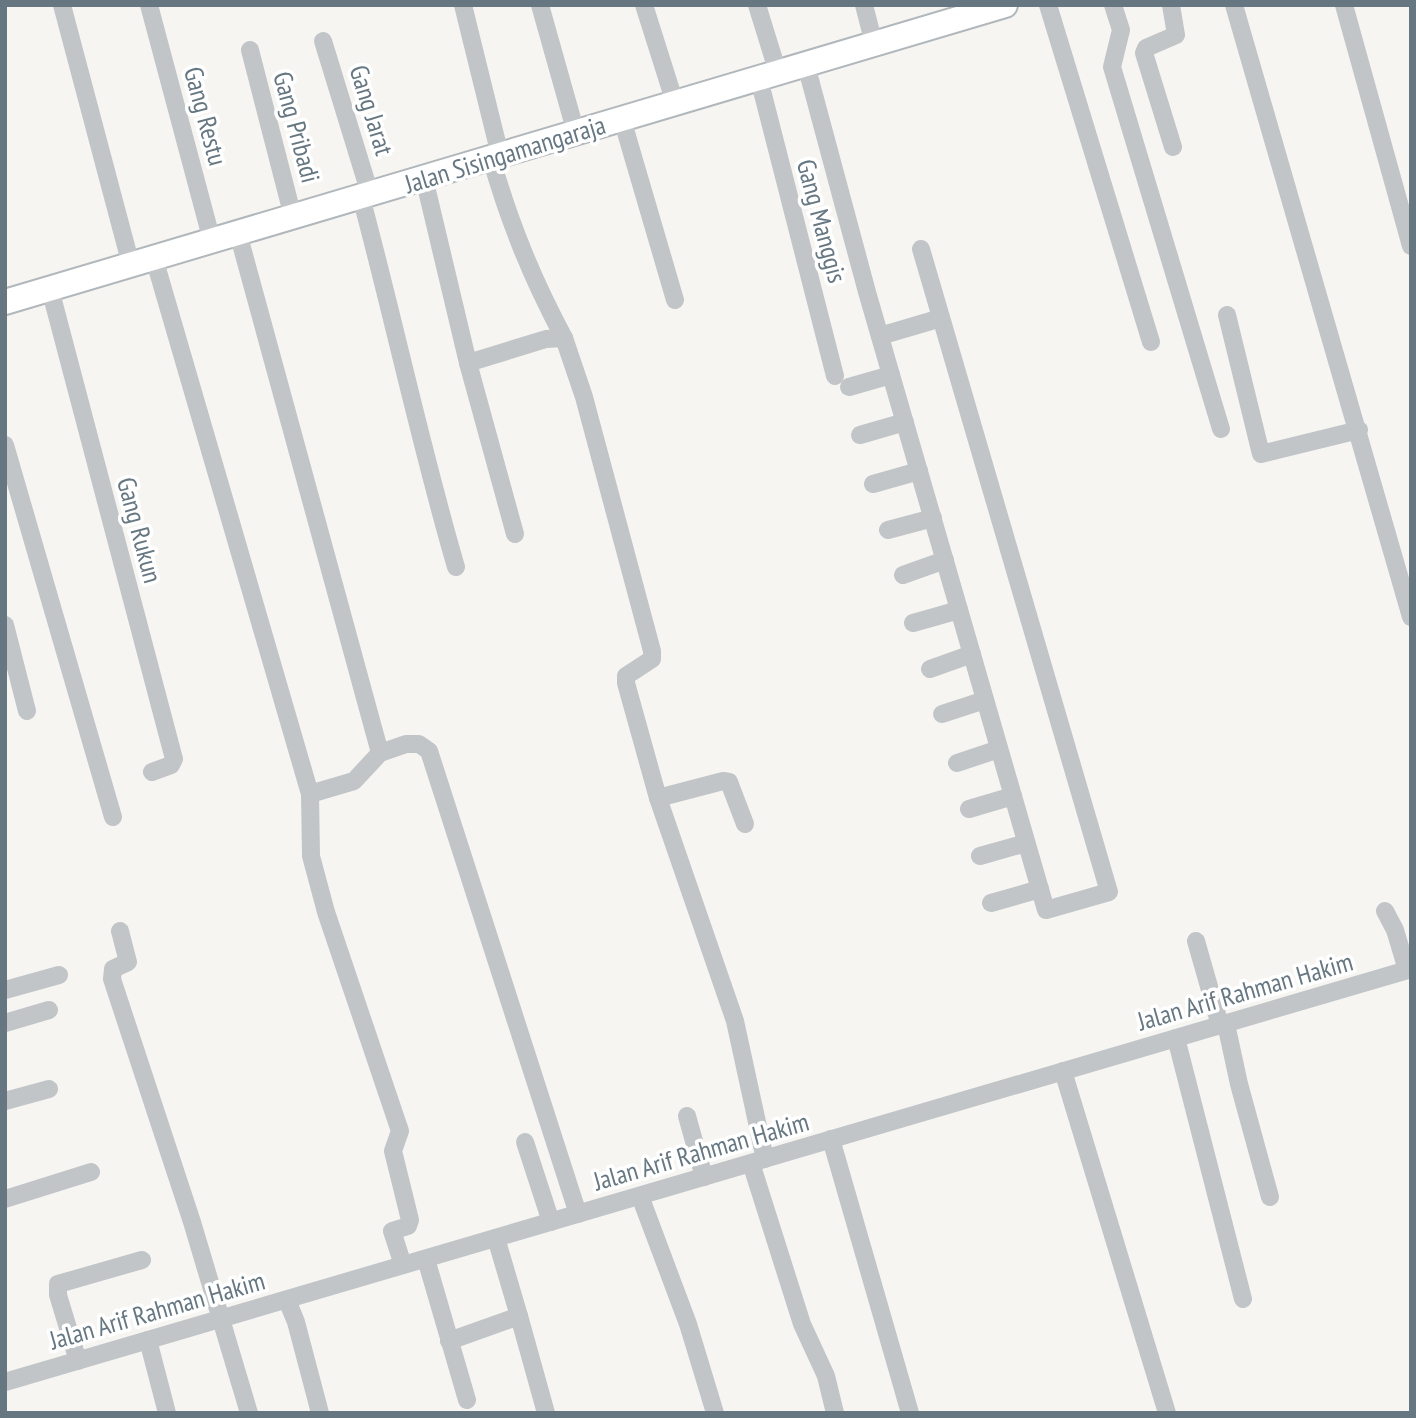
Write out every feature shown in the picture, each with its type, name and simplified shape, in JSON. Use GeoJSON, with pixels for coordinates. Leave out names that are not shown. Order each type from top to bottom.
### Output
{"type":"FeatureCollection","features":[{"type":"Feature","properties":{"kind":"street"},"geometry":{"type":"LineString","coordinates":[[62,5],[310,794],[311,856],[326,912],[400,1131],[393,1150],[410,1220],[408,1226],[394,1229],[392,1233],[403,1265]]}},
{"type":"Feature","properties":{"kind":"street","name":"Gang Restu"},"geometry":{"type":"LineString","coordinates":[[149,5],[212,241]]}},
{"type":"Feature","properties":{"kind":"street"},"geometry":{"type":"LineString","coordinates":[[463,5],[510,225],[535,283],[564,338],[584,397],[652,651],[652,659],[626,676],[626,684],[658,798],[735,1021],[758,1161],[802,1324],[826,1376],[835,1413]]}},
{"type":"Feature","properties":{"kind":"street"},"geometry":{"type":"LineString","coordinates":[[540,5],[576,133]]}},
{"type":"Feature","properties":{"kind":"street"},"geometry":{"type":"LineString","coordinates":[[643,5],[675,103]]}},
{"type":"Feature","properties":{"kind":"street","name":"Gang Manggis"},"geometry":{"type":"LineString","coordinates":[[757,5],[769,76],[842,381],[891,375]]}},
{"type":"Feature","properties":{"kind":"street"},"geometry":{"type":"LineString","coordinates":[[864,5],[874,44]]}},
{"type":"Feature","properties":{"kind":"street","name":"Jalan Sisingamangaraja"},"geometry":{"type":"LineString","coordinates":[[5,302],[1006,5]]}},
{"type":"Feature","properties":{"kind":"street"},"geometry":{"type":"LineString","coordinates":[[1048,5],[1151,342]]}},
{"type":"Feature","properties":{"kind":"street"},"geometry":{"type":"LineString","coordinates":[[1113,5],[1121,30],[1112,66],[1221,429]]}},
{"type":"Feature","properties":{"kind":"street"},"geometry":{"type":"LineString","coordinates":[[1171,5],[1176,35],[1146,48],[1144,53],[1173,147]]}},
{"type":"Feature","properties":{"kind":"street"},"geometry":{"type":"LineString","coordinates":[[1234,5],[1411,617]]}},
{"type":"Feature","properties":{"kind":"street"},"geometry":{"type":"LineString","coordinates":[[1345,5],[1411,246]]}},
{"type":"Feature","properties":{"kind":"street","name":"Gang Jarat"},"geometry":{"type":"LineString","coordinates":[[323,41],[365,196],[427,469],[456,566]]}},
{"type":"Feature","properties":{"kind":"street","name":"Gang Pribadi"},"geometry":{"type":"LineString","coordinates":[[250,50],[293,217]]}},
{"type":"Feature","properties":{"kind":"street"},"geometry":{"type":"LineString","coordinates":[[806,65],[891,375],[1046,910],[1109,892],[921,249]]}},
{"type":"Feature","properties":{"kind":"street"},"geometry":{"type":"LineString","coordinates":[[622,119],[675,300]]}},
{"type":"Feature","properties":{"kind":"street"},"geometry":{"type":"LineString","coordinates":[[424,178],[468,363],[515,534]]}},
{"type":"Feature","properties":{"kind":"street"},"geometry":{"type":"LineString","coordinates":[[238,233],[380,753]]}},
{"type":"Feature","properties":{"kind":"street","name":"Gang Rukun"},"geometry":{"type":"LineString","coordinates":[[50,289],[174,759],[171,765],[152,772]]}},
{"type":"Feature","properties":{"kind":"street"},"geometry":{"type":"LineString","coordinates":[[1227,315],[1261,454],[1359,430]]}},
{"type":"Feature","properties":{"kind":"street"},"geometry":{"type":"LineString","coordinates":[[880,336],[941,318]]}},
{"type":"Feature","properties":{"kind":"street"},"geometry":{"type":"LineString","coordinates":[[468,363],[546,339],[564,338]]}},
{"type":"Feature","properties":{"kind":"street"},"geometry":{"type":"LineString","coordinates":[[860,435],[905,422]]}},
{"type":"Feature","properties":{"kind":"street"},"geometry":{"type":"LineString","coordinates":[[5,445],[113,817]]}},
{"type":"Feature","properties":{"kind":"street"},"geometry":{"type":"LineString","coordinates":[[873,484],[919,471]]}},
{"type":"Feature","properties":{"kind":"street"},"geometry":{"type":"LineString","coordinates":[[888,530],[933,517]]}},
{"type":"Feature","properties":{"kind":"street"},"geometry":{"type":"LineString","coordinates":[[903,575],[945,560]]}},
{"type":"Feature","properties":{"kind":"street"},"geometry":{"type":"LineString","coordinates":[[913,622],[959,610]]}},
{"type":"Feature","properties":{"kind":"street"},"geometry":{"type":"LineString","coordinates":[[5,625],[27,711]]}},
{"type":"Feature","properties":{"kind":"street"},"geometry":{"type":"LineString","coordinates":[[929,669],[972,654]]}},
{"type":"Feature","properties":{"kind":"street"},"geometry":{"type":"LineString","coordinates":[[942,714],[985,700]]}},
{"type":"Feature","properties":{"kind":"street"},"geometry":{"type":"LineString","coordinates":[[310,794],[354,780],[380,753],[406,744],[418,744],[429,751],[578,1214]]}},
{"type":"Feature","properties":{"kind":"street"},"geometry":{"type":"LineString","coordinates":[[957,763],[999,749]]}},
{"type":"Feature","properties":{"kind":"street"},"geometry":{"type":"LineString","coordinates":[[658,798],[723,780],[729,782],[745,824]]}},
{"type":"Feature","properties":{"kind":"street"},"geometry":{"type":"LineString","coordinates":[[969,808],[1013,796]]}},
{"type":"Feature","properties":{"kind":"street"},"geometry":{"type":"LineString","coordinates":[[980,856],[1027,843]]}},
{"type":"Feature","properties":{"kind":"street"},"geometry":{"type":"LineString","coordinates":[[991,903],[1040,889]]}},
{"type":"Feature","properties":{"kind":"street"},"geometry":{"type":"LineString","coordinates":[[1385,911],[1395,930],[1409,970]]}},
{"type":"Feature","properties":{"kind":"street"},"geometry":{"type":"LineString","coordinates":[[120,931],[128,962],[113,969],[111,979],[192,1222],[219,1320],[249,1413]]}},
{"type":"Feature","properties":{"kind":"street"},"geometry":{"type":"LineString","coordinates":[[1196,941],[1223,1025],[1270,1197]]}},
{"type":"Feature","properties":{"kind":"street","name":"Jalan Arif Rahman Hakim"},"geometry":{"type":"LineString","coordinates":[[5,1382],[1409,970]]}},
{"type":"Feature","properties":{"kind":"street"},"geometry":{"type":"LineString","coordinates":[[5,990],[59,975]]}},
{"type":"Feature","properties":{"kind":"street"},"geometry":{"type":"LineString","coordinates":[[5,1023],[49,1010]]}},
{"type":"Feature","properties":{"kind":"street"},"geometry":{"type":"LineString","coordinates":[[1175,1038],[1243,1300]]}},
{"type":"Feature","properties":{"kind":"street"},"geometry":{"type":"LineString","coordinates":[[1063,1071],[1167,1413]]}},
{"type":"Feature","properties":{"kind":"street"},"geometry":{"type":"LineString","coordinates":[[5,1101],[49,1089]]}},
{"type":"Feature","properties":{"kind":"street"},"geometry":{"type":"LineString","coordinates":[[687,1116],[704,1177]]}},
{"type":"Feature","properties":{"kind":"street"},"geometry":{"type":"LineString","coordinates":[[831,1139],[910,1413]]}},
{"type":"Feature","properties":{"kind":"street"},"geometry":{"type":"LineString","coordinates":[[525,1142],[551,1222]]}},
{"type":"Feature","properties":{"kind":"street"},"geometry":{"type":"LineString","coordinates":[[5,1199],[92,1172]]}},
{"type":"Feature","properties":{"kind":"street"},"geometry":{"type":"LineString","coordinates":[[639,1196],[688,1324],[715,1413]]}},
{"type":"Feature","properties":{"kind":"street"},"geometry":{"type":"LineString","coordinates":[[496,1238],[546,1413]]}},
{"type":"Feature","properties":{"kind":"street"},"geometry":{"type":"LineString","coordinates":[[425,1259],[467,1400]]}},
{"type":"Feature","properties":{"kind":"street"},"geometry":{"type":"LineString","coordinates":[[78,1361],[58,1295],[58,1284],[142,1260]]}},
{"type":"Feature","properties":{"kind":"street"},"geometry":{"type":"LineString","coordinates":[[287,1300],[296,1322],[320,1413]]}},
{"type":"Feature","properties":{"kind":"street"},"geometry":{"type":"LineString","coordinates":[[449,1341],[519,1316]]}},
{"type":"Feature","properties":{"kind":"street"},"geometry":{"type":"LineString","coordinates":[[148,1340],[167,1413]]}}]}
